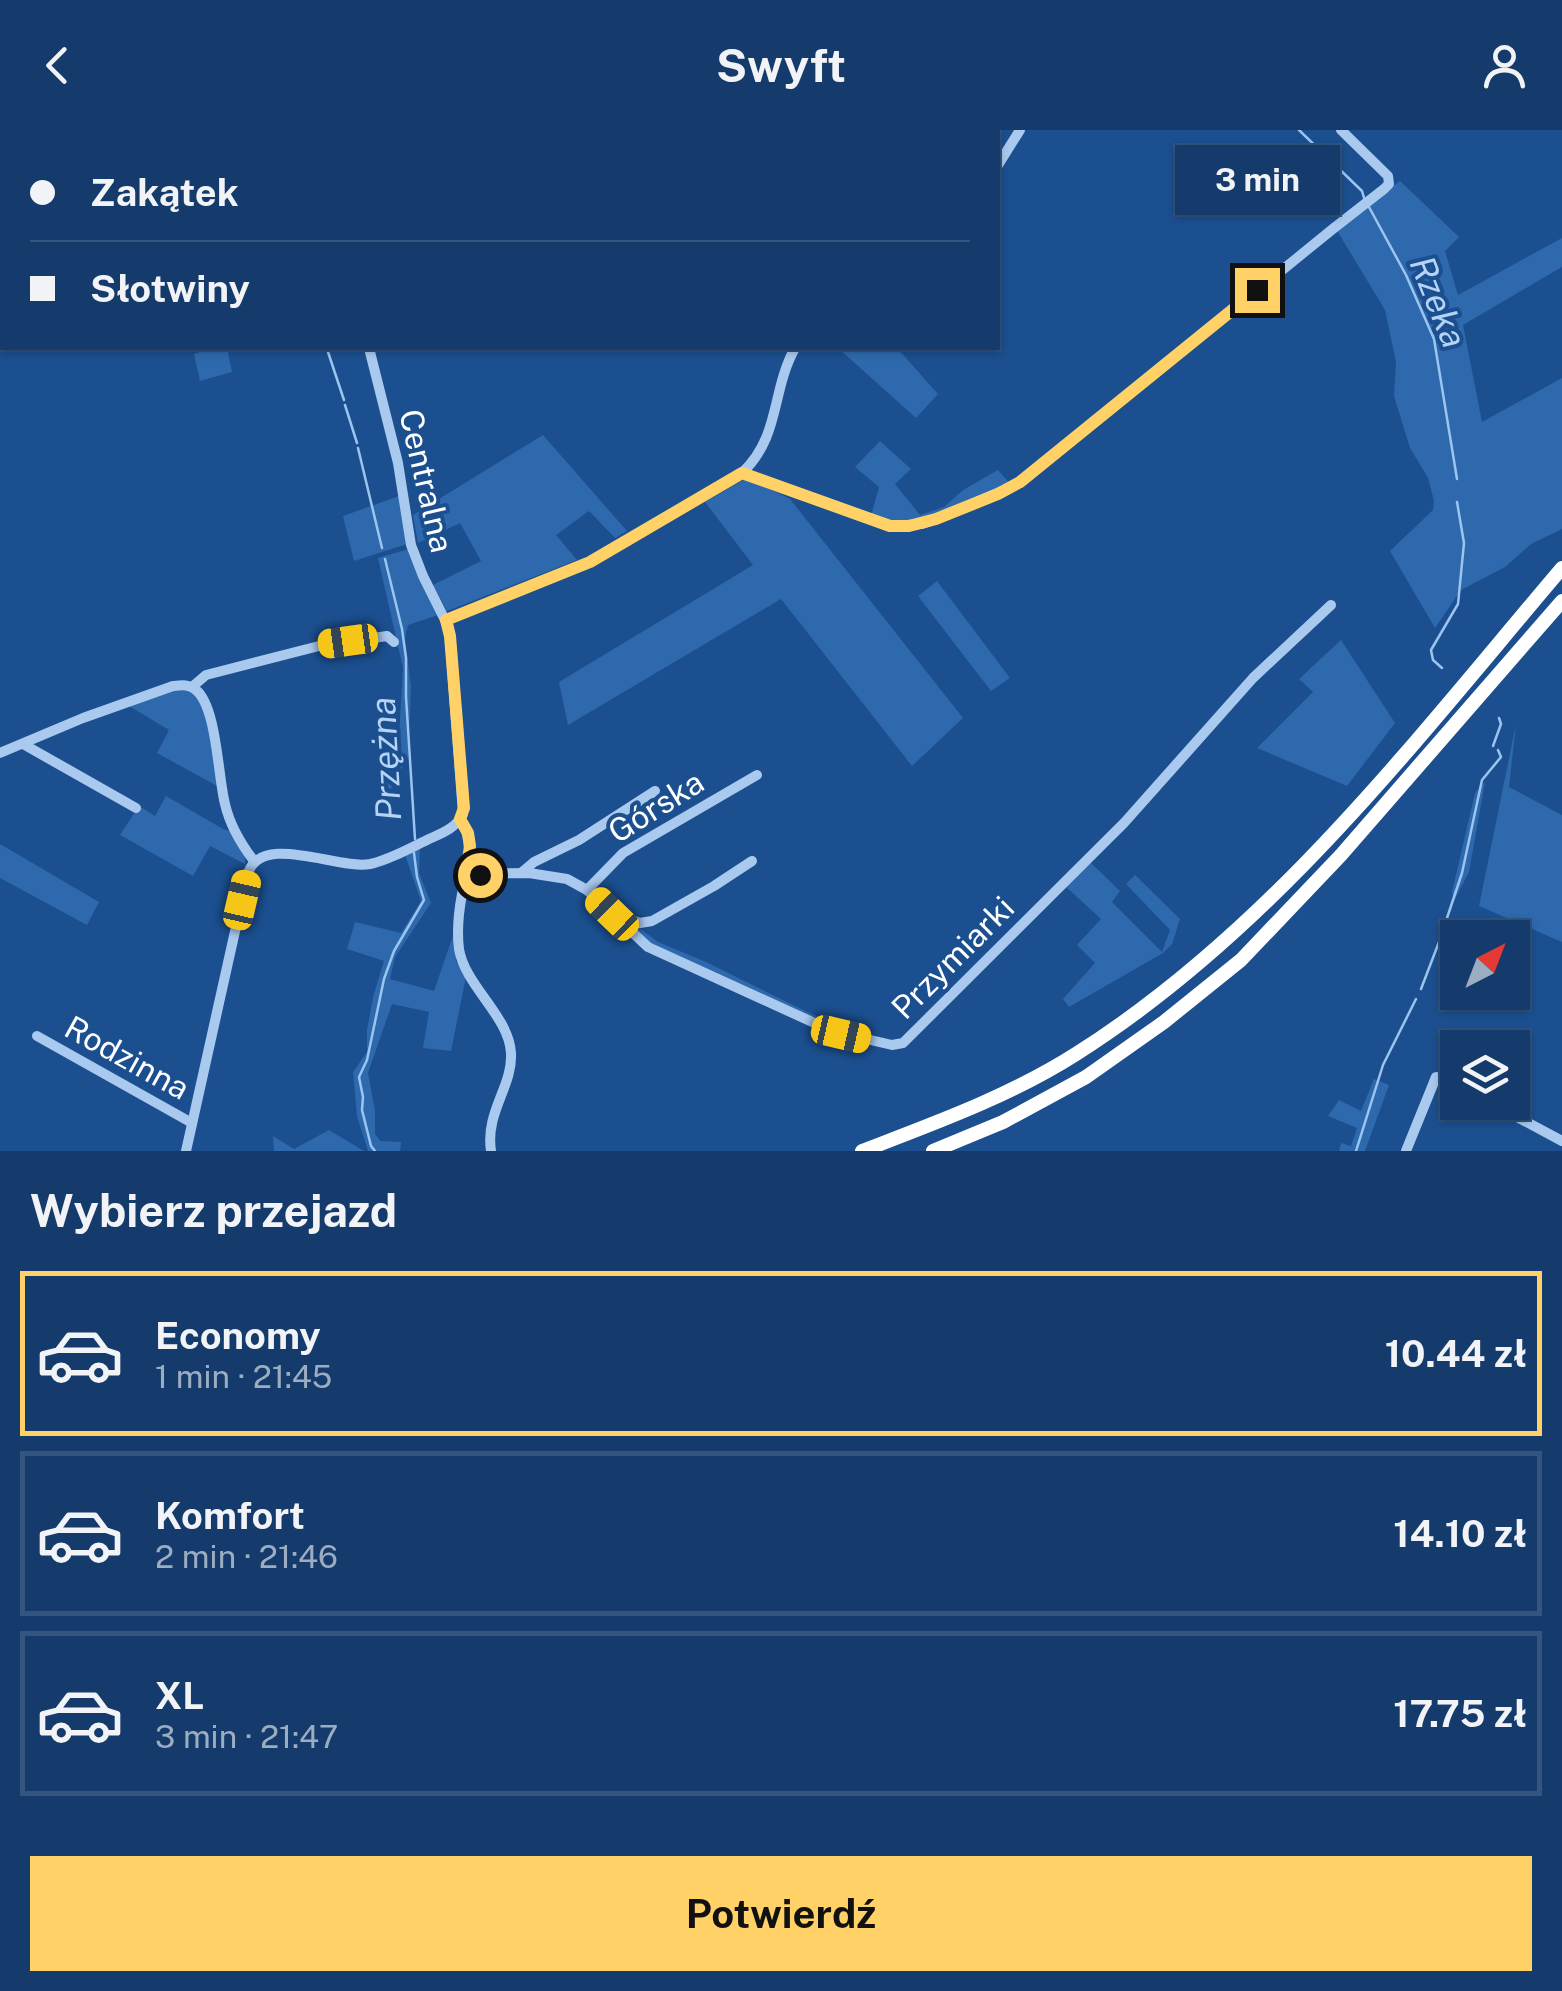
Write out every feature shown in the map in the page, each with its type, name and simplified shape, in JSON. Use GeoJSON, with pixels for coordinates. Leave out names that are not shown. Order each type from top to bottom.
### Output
{"type":"FeatureCollection","features":[{"type":"Feature","properties":{"kind":"highway"},"geometry":{"type":"LineString","coordinates":[[862,1151],[1002,1095],[1074,1055],[1156,999],[1213,952],[1330,838],[1562,568]]}},
{"type":"Feature","properties":{"kind":"highway"},"geometry":{"type":"LineString","coordinates":[[933,1151],[1004,1122],[1086,1077],[1164,1022],[1241,960],[1342,855],[1562,600]]}},
{"type":"Feature","properties":{"kind":"street"},"geometry":{"type":"LineString","coordinates":[[1000,162],[1020,130]]}},
{"type":"Feature","properties":{"kind":"street"},"geometry":{"type":"LineString","coordinates":[[742,473],[890,526],[936,519],[1020,482],[1384,190],[1389,184],[1388,176],[1340,130]]}},
{"type":"Feature","properties":{"kind":"street","name":"Centralna"},"geometry":{"type":"LineString","coordinates":[[370,350],[398,463],[411,545],[450,636],[464,808],[460,819],[470,839],[461,898],[460,950],[470,976],[504,1031],[512,1057],[492,1117],[490,1151]]}},
{"type":"Feature","properties":{"kind":"street"},"geometry":{"type":"LineString","coordinates":[[446,620],[590,562],[742,473],[758,457],[766,440],[794,350]]}},
{"type":"Feature","properties":{"kind":"street","name":"Przymiarki"},"geometry":{"type":"LineString","coordinates":[[466,874],[560,876],[587,890],[648,947],[832,1031],[903,1044],[1124,823],[1253,678],[1331,604]]}},
{"type":"Feature","properties":{"kind":"street"},"geometry":{"type":"LineString","coordinates":[[192,687],[206,675],[319,646],[387,636],[394,642]]}},
{"type":"Feature","properties":{"kind":"street"},"geometry":{"type":"LineString","coordinates":[[0,752],[178,685],[192,687],[200,693],[214,734],[225,804],[237,836],[254,861]]}},
{"type":"Feature","properties":{"kind":"street"},"geometry":{"type":"LineString","coordinates":[[23,744],[136,808]]}},
{"type":"Feature","properties":{"kind":"street","name":"Górska"},"geometry":{"type":"LineString","coordinates":[[587,890],[623,854],[757,774]]}},
{"type":"Feature","properties":{"kind":"street"},"geometry":{"type":"LineString","coordinates":[[520,874],[654,791]]}},
{"type":"Feature","properties":{"kind":"street"},"geometry":{"type":"LineString","coordinates":[[186,1151],[244,890],[254,861],[266,854],[286,854],[370,864],[453,828],[460,819]]}},
{"type":"Feature","properties":{"kind":"street"},"geometry":{"type":"LineString","coordinates":[[612,914],[646,923],[752,861]]}},
{"type":"Feature","properties":{"kind":"street","name":"Rodzinna"},"geometry":{"type":"LineString","coordinates":[[37,1036],[192,1123]]}},
{"type":"Feature","properties":{"kind":"street"},"geometry":{"type":"LineString","coordinates":[[1406,1151],[1436,1077],[1440,1079]]}},
{"type":"Feature","properties":{"kind":"street"},"geometry":{"type":"LineString","coordinates":[[1523,1120],[1562,1141]]}},
{"type":"Feature","properties":{"kind":"shaded area"},"geometry":{"type":"Polygon","coordinates":[[[1400,181],[1459,237],[1445,251],[1458,295],[1562,238],[1562,267],[1463,325],[1482,422],[1562,378],[1562,529],[1531,544],[1505,567],[1461,590],[1435,628],[1390,551],[1433,510],[1434,501],[1428,478],[1410,448],[1394,396],[1396,362],[1385,310],[1336,229],[1400,181]]]}},
{"type":"Feature","properties":{"kind":"shaded area"},"geometry":{"type":"Polygon","coordinates":[[[227,350],[232,372],[200,381],[194,354],[227,350]]]}},
{"type":"Feature","properties":{"kind":"shaded area"},"geometry":{"type":"Polygon","coordinates":[[[840,350],[899,350],[938,394],[916,418],[840,350]]]}},
{"type":"Feature","properties":{"kind":"shaded area"},"geometry":{"type":"Polygon","coordinates":[[[543,435],[627,531],[615,538],[589,511],[556,535],[577,560],[447,611],[433,585],[481,561],[460,523],[418,543],[413,515],[543,435]]]}},
{"type":"Feature","properties":{"kind":"shaded area"},"geometry":{"type":"Polygon","coordinates":[[[880,441],[911,469],[895,484],[920,515],[944,507],[963,490],[998,470],[1011,485],[923,519],[894,523],[882,520],[871,516],[879,487],[855,467],[880,441]]]}},
{"type":"Feature","properties":{"kind":"shaded area"},"geometry":{"type":"Polygon","coordinates":[[[747,478],[790,499],[963,718],[912,766],[781,599],[568,725],[559,682],[753,565],[705,502],[747,478]]]}},
{"type":"Feature","properties":{"kind":"shaded area"},"geometry":{"type":"Polygon","coordinates":[[[399,496],[407,544],[354,561],[343,516],[399,496]]]}},
{"type":"Feature","properties":{"kind":"shaded area"},"geometry":{"type":"Polygon","coordinates":[[[409,549],[438,615],[408,625],[408,757],[391,789],[381,785],[399,735],[403,668],[378,558],[409,549]]]}},
{"type":"Feature","properties":{"kind":"shaded area"},"geometry":{"type":"Polygon","coordinates":[[[937,581],[1010,678],[991,691],[918,596],[937,581]]]}},
{"type":"Feature","properties":{"kind":"shaded area"},"geometry":{"type":"Polygon","coordinates":[[[1341,640],[1395,723],[1347,786],[1257,748],[1313,692],[1299,679],[1341,640]]]}},
{"type":"Feature","properties":{"kind":"shaded area"},"geometry":{"type":"Polygon","coordinates":[[[183,687],[197,693],[210,730],[219,787],[157,753],[169,730],[129,706],[183,687]]]}},
{"type":"Feature","properties":{"kind":"shaded area"},"geometry":{"type":"Polygon","coordinates":[[[1516,724],[1509,787],[1562,815],[1562,942],[1530,928],[1530,920],[1511,920],[1479,906],[1516,724]]]}},
{"type":"Feature","properties":{"kind":"shaded area"},"geometry":{"type":"Polygon","coordinates":[[[1485,782],[1469,872],[1454,901],[1452,892],[1475,793],[1485,782]]]}},
{"type":"Feature","properties":{"kind":"shaded area"},"geometry":{"type":"Polygon","coordinates":[[[166,796],[233,832],[245,864],[210,846],[193,876],[120,835],[139,806],[155,816],[166,796]]]}},
{"type":"Feature","properties":{"kind":"shaded area"},"geometry":{"type":"Polygon","coordinates":[[[0,844],[99,902],[87,925],[0,878],[0,844]]]}},
{"type":"Feature","properties":{"kind":"shaded area"},"geometry":{"type":"Polygon","coordinates":[[[420,849],[419,873],[431,903],[395,957],[390,979],[434,991],[454,933],[456,961],[466,977],[451,1051],[423,1048],[429,1012],[392,1004],[368,1073],[375,1134],[380,1141],[401,1142],[400,1151],[368,1151],[357,1116],[353,1072],[367,1052],[373,997],[384,961],[347,949],[355,922],[401,933],[421,901],[405,855],[420,849]]]}},
{"type":"Feature","properties":{"kind":"shaded area"},"geometry":{"type":"Polygon","coordinates":[[[1090,862],[1120,891],[1112,902],[1162,952],[1170,930],[1126,884],[1135,875],[1180,919],[1172,944],[1163,953],[1069,1007],[1063,999],[1095,963],[1077,945],[1101,919],[1065,886],[1090,862]]]}},
{"type":"Feature","properties":{"kind":"shaded area"},"geometry":{"type":"Polygon","coordinates":[[[618,916],[658,942],[862,1035],[850,1033],[650,945],[618,916]]]}},
{"type":"Feature","properties":{"kind":"shaded area"},"geometry":{"type":"Polygon","coordinates":[[[1374,1079],[1389,1085],[1365,1151],[1339,1151],[1341,1143],[1351,1146],[1357,1128],[1328,1116],[1339,1100],[1361,1111],[1374,1079]]]}},
{"type":"Feature","properties":{"kind":"shaded area"},"geometry":{"type":"Polygon","coordinates":[[[329,1130],[364,1151],[274,1151],[273,1136],[294,1149],[329,1130]]]}},
{"type":"Feature","properties":{"kind":"waterway","name":"Rzeka"},"geometry":{"type":"LineString","coordinates":[[1299,130],[1362,191],[1365,201]]}},
{"type":"Feature","properties":{"kind":"waterway","name":"Rzeka"},"geometry":{"type":"LineString","coordinates":[[1369,207],[1406,275],[1434,339],[1457,479]]}},
{"type":"Feature","properties":{"kind":"waterway","name":"Przężna"},"geometry":{"type":"LineString","coordinates":[[327,350],[344,400]]}},
{"type":"Feature","properties":{"kind":"waterway","name":"Przężna"},"geometry":{"type":"LineString","coordinates":[[345,405],[357,443]]}},
{"type":"Feature","properties":{"kind":"waterway","name":"Przężna"},"geometry":{"type":"LineString","coordinates":[[358,448],[382,548]]}},
{"type":"Feature","properties":{"kind":"waterway","name":"Rzeka"},"geometry":{"type":"LineString","coordinates":[[1442,668],[1433,660],[1431,650],[1458,604],[1464,543],[1457,502]]}},
{"type":"Feature","properties":{"kind":"waterway","name":"Przężna"},"geometry":{"type":"LineString","coordinates":[[385,559],[406,658],[415,839]]}},
{"type":"Feature","properties":{"kind":"waterway","name":"Rzeka"},"geometry":{"type":"LineString","coordinates":[[1493,746],[1501,724],[1499,718]]}},
{"type":"Feature","properties":{"kind":"waterway","name":"Rzeka"},"geometry":{"type":"LineString","coordinates":[[1421,989],[1462,873],[1482,780],[1501,757],[1498,750]]}},
{"type":"Feature","properties":{"kind":"waterway","name":"Przężna"},"geometry":{"type":"LineString","coordinates":[[375,1151],[362,1110],[359,1077],[367,1060],[394,951],[424,900],[414,853]]}},
{"type":"Feature","properties":{"kind":"waterway","name":"Rzeka"},"geometry":{"type":"LineString","coordinates":[[1356,1151],[1383,1065],[1416,999]]}},
{"type":"Feature","properties":{"kind":"route"},"geometry":{"type":"LineString","coordinates":[[480,875],[466,874],[470,839],[460,819],[464,808],[446,620],[590,562],[742,473],[890,526],[922,524],[959,510],[998,494],[1046,463],[1257,290]]}}]}
